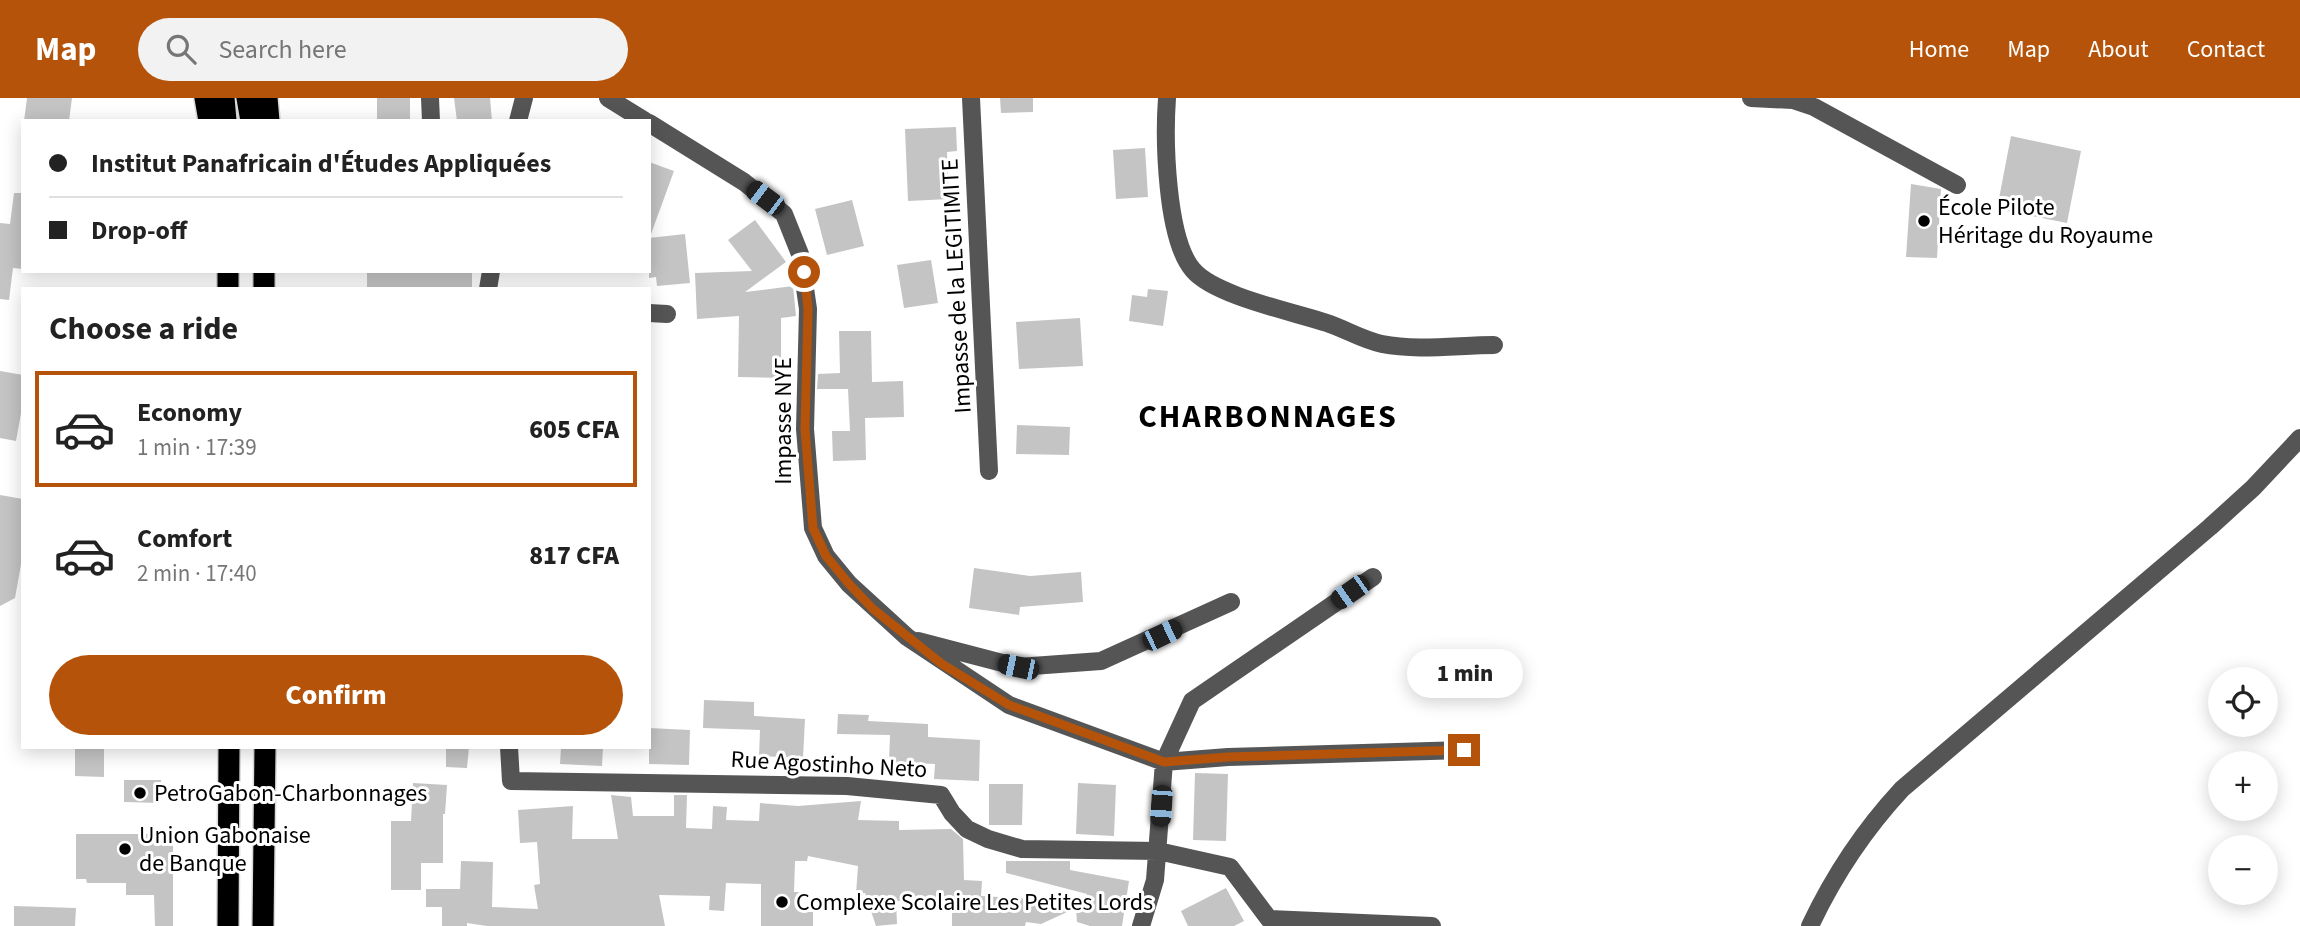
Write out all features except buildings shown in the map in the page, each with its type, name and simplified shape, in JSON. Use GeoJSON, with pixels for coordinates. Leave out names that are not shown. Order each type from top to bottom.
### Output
{"type":"FeatureCollection","features":[{"type":"Feature","properties":{"kind":"highway"},"geometry":{"type":"LineString","coordinates":[[205,98],[209,119]]}},
{"type":"Feature","properties":{"kind":"highway"},"geometry":{"type":"LineString","coordinates":[[224,98],[226,119]]}},
{"type":"Feature","properties":{"kind":"highway"},"geometry":{"type":"LineString","coordinates":[[247,98],[251,119]]}},
{"type":"Feature","properties":{"kind":"highway"},"geometry":{"type":"LineString","coordinates":[[267,98],[269,119]]}},
{"type":"Feature","properties":{"kind":"highway"},"geometry":{"type":"LineString","coordinates":[[228,926],[229,749]]}},
{"type":"Feature","properties":{"kind":"highway"},"geometry":{"type":"LineString","coordinates":[[263,926],[265,749]]}},
{"type":"Feature","properties":{"kind":"highway"},"geometry":{"type":"LineString","coordinates":[[264,884],[272,899],[277,926]]}},
{"type":"Feature","properties":{"kind":"street"},"geometry":{"type":"LineString","coordinates":[[430,98],[431,119]]}},
{"type":"Feature","properties":{"kind":"street"},"geometry":{"type":"LineString","coordinates":[[519,119],[524,98]]}},
{"type":"Feature","properties":{"kind":"street","name":"Impasse NYE"},"geometry":{"type":"LineString","coordinates":[[608,98],[642,119]]}},
{"type":"Feature","properties":{"kind":"street","name":"Impasse de la LEGITIMITE"},"geometry":{"type":"LineString","coordinates":[[971,98],[989,471]]}},
{"type":"Feature","properties":{"kind":"street"},"geometry":{"type":"LineString","coordinates":[[1167,98],[1167,163],[1172,209],[1182,253],[1194,272],[1218,287],[1381,344],[1494,345]]}},
{"type":"Feature","properties":{"kind":"street"},"geometry":{"type":"LineString","coordinates":[[1751,98],[1793,100],[1814,107],[1957,185]]}},
{"type":"Feature","properties":{"kind":"street","name":"Impasse NYE"},"geometry":{"type":"LineString","coordinates":[[651,124],[744,182],[784,214],[800,254],[808,309],[805,429],[813,528],[826,556],[849,584],[907,638],[1009,705],[1164,762]]}},
{"type":"Feature","properties":{"kind":"street"},"geometry":{"type":"LineString","coordinates":[[1810,926],[1869,824],[1902,789],[2210,527],[2253,488],[2300,438]]}},
{"type":"Feature","properties":{"kind":"street"},"geometry":{"type":"LineString","coordinates":[[1141,926],[1155,880],[1164,762],[1192,701],[1373,577]]}},
{"type":"Feature","properties":{"kind":"street"},"geometry":{"type":"LineString","coordinates":[[907,638],[1018,667],[1090,662],[1139,646],[1231,602]]}},
{"type":"Feature","properties":{"kind":"street","name":"Rue Agostinho Neto"},"geometry":{"type":"LineString","coordinates":[[509,749],[511,781],[785,784],[918,791],[941,795],[967,829],[988,839],[1022,849],[1158,851]]}},
{"type":"Feature","properties":{"kind":"street"},"geometry":{"type":"LineString","coordinates":[[1164,762],[1228,757],[1464,750]]}},
{"type":"Feature","properties":{"kind":"street"},"geometry":{"type":"LineString","coordinates":[[1158,851],[1230,867],[1269,919],[1432,926]]}},
{"type":"Feature","properties":{"kind":"place","name":"École Pilote Héritage du Royaume"},"geometry":{"type":"Point","coordinates":[1924,221]}},
{"type":"Feature","properties":{"kind":"place","name":"PetroGabon-Charbonnages"},"geometry":{"type":"Point","coordinates":[140,793]}},
{"type":"Feature","properties":{"kind":"place","name":"Union Gabonaise de Banque"},"geometry":{"type":"Point","coordinates":[125,849]}},
{"type":"Feature","properties":{"kind":"place","name":"Complexe Scolaire Les Petites Lords"},"geometry":{"type":"Point","coordinates":[782,902]}},
{"type":"Feature","properties":{"kind":"district","name":"CHARBONNAGES"},"geometry":{"type":"Point","coordinates":[1268,416]}},
{"type":"Feature","properties":{"kind":"route"},"geometry":{"type":"LineString","coordinates":[[804,272],[808,309],[805,429],[808,501],[813,528],[826,556],[849,584],[873,609],[942,664],[1009,705],[1035,717],[1164,762],[1362,751],[1464,750]]}}]}
